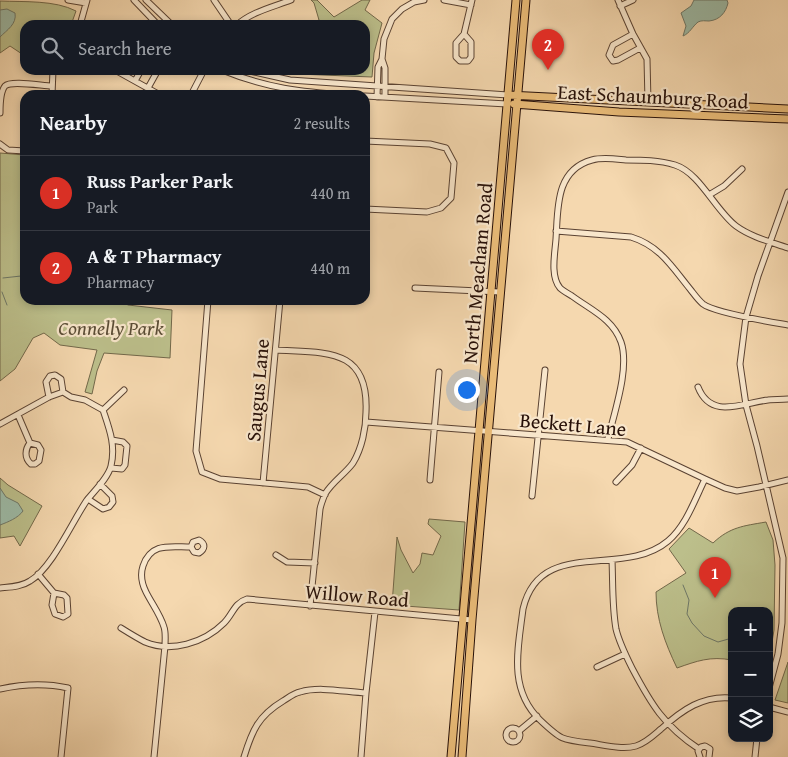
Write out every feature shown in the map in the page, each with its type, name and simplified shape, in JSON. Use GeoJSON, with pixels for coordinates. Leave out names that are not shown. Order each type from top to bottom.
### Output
{"type":"FeatureCollection","features":[{"type":"Feature","properties":{"kind":"main road","name":"North Meacham Road"},"geometry":{"type":"LineString","coordinates":[[451,757],[516,0]]}},
{"type":"Feature","properties":{"kind":"main road","name":"North Meacham Road"},"geometry":{"type":"LineString","coordinates":[[462,757],[472,620],[526,0]]}},
{"type":"Feature","properties":{"kind":"main road","name":"East Schaumburg Road"},"geometry":{"type":"LineString","coordinates":[[508,95],[788,108]]}},
{"type":"Feature","properties":{"kind":"main road","name":"East Schaumburg Road"},"geometry":{"type":"LineString","coordinates":[[507,104],[619,112],[788,119]]}},
{"type":"Feature","properties":{"kind":"street"},"geometry":{"type":"LineString","coordinates":[[68,0],[86,1],[81,20]]}},
{"type":"Feature","properties":{"kind":"street"},"geometry":{"type":"LineString","coordinates":[[134,0],[153,20]]}},
{"type":"Feature","properties":{"kind":"street"},"geometry":{"type":"LineString","coordinates":[[146,0],[167,20]]}},
{"type":"Feature","properties":{"kind":"street"},"geometry":{"type":"LineString","coordinates":[[214,0],[228,20]]}},
{"type":"Feature","properties":{"kind":"street"},"geometry":{"type":"LineString","coordinates":[[242,20],[290,0]]}},
{"type":"Feature","properties":{"kind":"street"},"geometry":{"type":"LineString","coordinates":[[376,97],[378,67],[382,59],[384,39],[392,19],[402,9],[414,2],[424,0]]}},
{"type":"Feature","properties":{"kind":"street"},"geometry":{"type":"LineString","coordinates":[[444,0],[471,3],[464,34],[456,43],[456,57],[460,61],[468,61],[471,57],[471,42],[464,34]]}},
{"type":"Feature","properties":{"kind":"street"},"geometry":{"type":"LineString","coordinates":[[633,0],[619,3],[647,59],[648,102]]}},
{"type":"Feature","properties":{"kind":"street"},"geometry":{"type":"LineString","coordinates":[[633,34],[612,45],[608,53],[611,59],[618,60],[640,48]]}},
{"type":"Feature","properties":{"kind":"street"},"geometry":{"type":"LineString","coordinates":[[382,59],[385,68],[385,98]]}},
{"type":"Feature","properties":{"kind":"street"},"geometry":{"type":"LineString","coordinates":[[52,90],[53,75]]}},
{"type":"Feature","properties":{"kind":"street"},"geometry":{"type":"LineString","coordinates":[[124,75],[151,90]]}},
{"type":"Feature","properties":{"kind":"street"},"geometry":{"type":"LineString","coordinates":[[135,81],[138,75]]}},
{"type":"Feature","properties":{"kind":"street"},"geometry":{"type":"LineString","coordinates":[[148,88],[155,75]]}},
{"type":"Feature","properties":{"kind":"street"},"geometry":{"type":"LineString","coordinates":[[194,90],[201,75]]}},
{"type":"Feature","properties":{"kind":"street"},"geometry":{"type":"LineString","coordinates":[[236,75],[276,88],[289,90]]}},
{"type":"Feature","properties":{"kind":"street"},"geometry":{"type":"LineString","coordinates":[[268,75],[290,80],[508,95]]}},
{"type":"Feature","properties":{"kind":"street"},"geometry":{"type":"LineString","coordinates":[[0,114],[1,93],[4,86],[11,83],[52,86]]}},
{"type":"Feature","properties":{"kind":"street"},"geometry":{"type":"LineString","coordinates":[[370,96],[507,104]]}},
{"type":"Feature","properties":{"kind":"street"},"geometry":{"type":"LineString","coordinates":[[370,141],[430,144],[446,148],[454,163],[451,198],[441,208],[427,212],[370,209]]}},
{"type":"Feature","properties":{"kind":"street"},"geometry":{"type":"LineString","coordinates":[[0,144],[8,150],[20,151]]}},
{"type":"Feature","properties":{"kind":"street"},"geometry":{"type":"LineString","coordinates":[[608,439],[623,365],[621,343],[616,330],[606,319],[559,287],[554,263],[556,230],[560,196],[566,177],[575,168],[592,160],[662,161],[688,172],[734,225],[748,234],[788,248]]}},
{"type":"Feature","properties":{"kind":"street"},"geometry":{"type":"LineString","coordinates":[[709,195],[724,186],[742,170]]}},
{"type":"Feature","properties":{"kind":"street"},"geometry":{"type":"LineString","coordinates":[[773,673],[778,654],[782,623],[786,557],[746,405],[740,364],[746,317],[758,276],[788,192]]}},
{"type":"Feature","properties":{"kind":"street"},"geometry":{"type":"LineString","coordinates":[[556,230],[643,241],[660,253],[703,304],[746,317],[788,325]]}},
{"type":"Feature","properties":{"kind":"street"},"geometry":{"type":"LineString","coordinates":[[415,288],[500,292]]}},
{"type":"Feature","properties":{"kind":"street"},"geometry":{"type":"LineString","coordinates":[[208,305],[196,451],[202,472],[220,479],[308,487],[325,495]]}},
{"type":"Feature","properties":{"kind":"street","name":"Saugus Lane"},"geometry":{"type":"LineString","coordinates":[[263,483],[280,305]]}},
{"type":"Feature","properties":{"kind":"street"},"geometry":{"type":"LineString","coordinates":[[276,350],[328,353],[342,358],[356,368],[364,381],[367,400],[366,422],[361,444],[353,462],[325,495],[320,509],[310,606]]}},
{"type":"Feature","properties":{"kind":"street"},"geometry":{"type":"LineString","coordinates":[[532,496],[545,370]]}},
{"type":"Feature","properties":{"kind":"street"},"geometry":{"type":"LineString","coordinates":[[430,480],[440,372]]}},
{"type":"Feature","properties":{"kind":"street"},"geometry":{"type":"LineString","coordinates":[[0,588],[14,587],[29,582],[38,574],[49,561],[111,468],[112,433],[103,410],[85,400],[71,397],[63,392],[61,379],[55,375],[50,376],[46,382],[49,397]]}},
{"type":"Feature","properties":{"kind":"street"},"geometry":{"type":"LineString","coordinates":[[698,387],[702,397],[714,405],[723,407],[746,405],[767,400],[788,399]]}},
{"type":"Feature","properties":{"kind":"street"},"geometry":{"type":"LineString","coordinates":[[103,410],[124,390]]}},
{"type":"Feature","properties":{"kind":"street"},"geometry":{"type":"LineString","coordinates":[[0,424],[49,397],[63,392]]}},
{"type":"Feature","properties":{"kind":"street"},"geometry":{"type":"LineString","coordinates":[[18,415],[30,443]]}},
{"type":"Feature","properties":{"kind":"street","name":"Beckett Lane"},"geometry":{"type":"LineString","coordinates":[[366,422],[608,439],[627,442],[725,488],[737,491],[788,480]]}},
{"type":"Feature","properties":{"kind":"street"},"geometry":{"type":"LineString","coordinates":[[111,468],[122,469],[125,465],[127,446],[123,442],[112,440]]}},
{"type":"Feature","properties":{"kind":"street"},"geometry":{"type":"LineString","coordinates":[[616,482],[632,465],[641,448]]}},
{"type":"Feature","properties":{"kind":"street"},"geometry":{"type":"LineString","coordinates":[[705,479],[682,524],[669,541],[643,554],[612,560],[578,562],[551,569],[536,580],[525,599],[517,671],[523,698],[537,716],[558,737],[570,741],[623,747],[636,746],[647,740],[683,710],[702,701],[720,697],[728,698]]}},
{"type":"Feature","properties":{"kind":"street"},"geometry":{"type":"LineString","coordinates":[[88,500],[103,509],[109,507],[113,502],[112,496],[100,484]]}},
{"type":"Feature","properties":{"kind":"street"},"geometry":{"type":"LineString","coordinates":[[154,757],[165,629],[142,584],[141,570],[146,557],[155,549],[191,547]]}},
{"type":"Feature","properties":{"kind":"street"},"geometry":{"type":"LineString","coordinates":[[276,556],[287,562],[315,563]]}},
{"type":"Feature","properties":{"kind":"street"},"geometry":{"type":"LineString","coordinates":[[612,560],[614,614],[617,632],[625,654],[648,700],[680,737],[699,749]]}},
{"type":"Feature","properties":{"kind":"street"},"geometry":{"type":"LineString","coordinates":[[38,574],[54,593],[64,595],[69,600],[68,614],[66,616],[63,617],[55,614],[52,605],[54,593]]}},
{"type":"Feature","properties":{"kind":"street","name":"Willow Road"},"geometry":{"type":"LineString","coordinates":[[165,646],[185,645],[205,638],[224,623],[240,602],[247,599],[472,620]]}},
{"type":"Feature","properties":{"kind":"street"},"geometry":{"type":"LineString","coordinates":[[361,757],[375,612]]}},
{"type":"Feature","properties":{"kind":"street"},"geometry":{"type":"LineString","coordinates":[[121,628],[144,642],[165,646]]}},
{"type":"Feature","properties":{"kind":"street"},"geometry":{"type":"LineString","coordinates":[[598,666],[625,654]]}},
{"type":"Feature","properties":{"kind":"street"},"geometry":{"type":"LineString","coordinates":[[0,689],[42,684],[68,688],[62,757]]}},
{"type":"Feature","properties":{"kind":"street"},"geometry":{"type":"LineString","coordinates":[[244,757],[250,736],[262,716],[298,692],[318,690],[366,693]]}},
{"type":"Feature","properties":{"kind":"street"},"geometry":{"type":"LineString","coordinates":[[773,708],[788,712]]}},
{"type":"Feature","properties":{"kind":"street"},"geometry":{"type":"LineString","coordinates":[[519,731],[537,716]]}},
{"type":"Feature","properties":{"kind":"street"},"geometry":{"type":"LineString","coordinates":[[755,757],[757,742]]}},
{"type":"Feature","properties":{"kind":"street"},"geometry":{"type":"LineString","coordinates":[[699,749],[703,746],[709,748],[711,752],[709,757]]}},
{"type":"Feature","properties":{"kind":"street"},"geometry":{"type":"LineString","coordinates":[[699,749],[700,757]]}},
{"type":"Feature","properties":{"kind":"green space"},"geometry":{"type":"Polygon","coordinates":[[[311,0],[317,0],[334,17],[362,0],[370,0],[365,10],[382,23],[374,53],[372,77],[323,75],[370,75],[370,20],[319,20],[314,3],[311,0]]]}},
{"type":"Feature","properties":{"kind":"green space"},"geometry":{"type":"Polygon","coordinates":[[[0,1],[49,3],[68,7],[76,11],[73,20],[20,20],[20,53],[10,46],[0,53],[0,1]]]}},
{"type":"Feature","properties":{"kind":"green space","name":"Connelly Park"},"geometry":{"type":"Polygon","coordinates":[[[0,153],[20,155],[20,305],[128,305],[172,310],[170,358],[104,353],[97,371],[92,394],[85,392],[97,350],[60,345],[44,333],[33,338],[15,369],[0,381],[0,153]]]}},
{"type":"Feature","properties":{"kind":"green space"},"geometry":{"type":"Polygon","coordinates":[[[0,478],[42,506],[20,546],[14,536],[0,538],[0,478]]]}},
{"type":"Feature","properties":{"kind":"green space"},"geometry":{"type":"Polygon","coordinates":[[[429,519],[465,522],[459,610],[392,605],[397,537],[401,550],[413,573],[420,564],[422,553],[433,555],[441,536],[428,524],[429,519]]]}},
{"type":"Feature","properties":{"kind":"green space"},"geometry":{"type":"Polygon","coordinates":[[[766,522],[773,540],[775,565],[773,636],[773,607],[728,607],[728,660],[697,661],[677,668],[662,631],[656,602],[656,592],[686,573],[669,549],[689,528],[713,543],[731,530],[766,522]]]}},
{"type":"Feature","properties":{"kind":"green space"},"geometry":{"type":"Polygon","coordinates":[[[788,662],[788,703],[775,700],[788,662]]]}},
{"type":"Feature","properties":{"kind":"shaded area"},"geometry":{"type":"Polygon","coordinates":[[[694,0],[727,0],[728,3],[726,9],[719,17],[709,21],[698,22],[683,36],[686,26],[681,13],[691,6],[694,0]]]}},
{"type":"Feature","properties":{"kind":"shaded area"},"geometry":{"type":"Polygon","coordinates":[[[7,9],[15,13],[15,17],[11,26],[0,37],[0,10],[7,9]]]}},
{"type":"Feature","properties":{"kind":"shaded area"},"geometry":{"type":"Polygon","coordinates":[[[0,488],[6,497],[18,503],[23,511],[16,518],[0,525],[0,488]]]}},
{"type":"Feature","properties":{"kind":"waterway"},"geometry":{"type":"LineString","coordinates":[[3,278],[20,276]]}},
{"type":"Feature","properties":{"kind":"waterway"},"geometry":{"type":"LineString","coordinates":[[2,292],[7,305]]}},
{"type":"Feature","properties":{"kind":"waterway"},"geometry":{"type":"LineString","coordinates":[[683,585],[689,600],[687,614],[692,623],[704,636],[718,642],[728,639]]}},
{"type":"Feature","properties":{"kind":"place","name":"A & T Pharmacy"},"geometry":{"type":"Point","coordinates":[548,70]}},
{"type":"Feature","properties":{"kind":"place","name":"Russ Parker Park"},"geometry":{"type":"Point","coordinates":[715,598]}}]}
